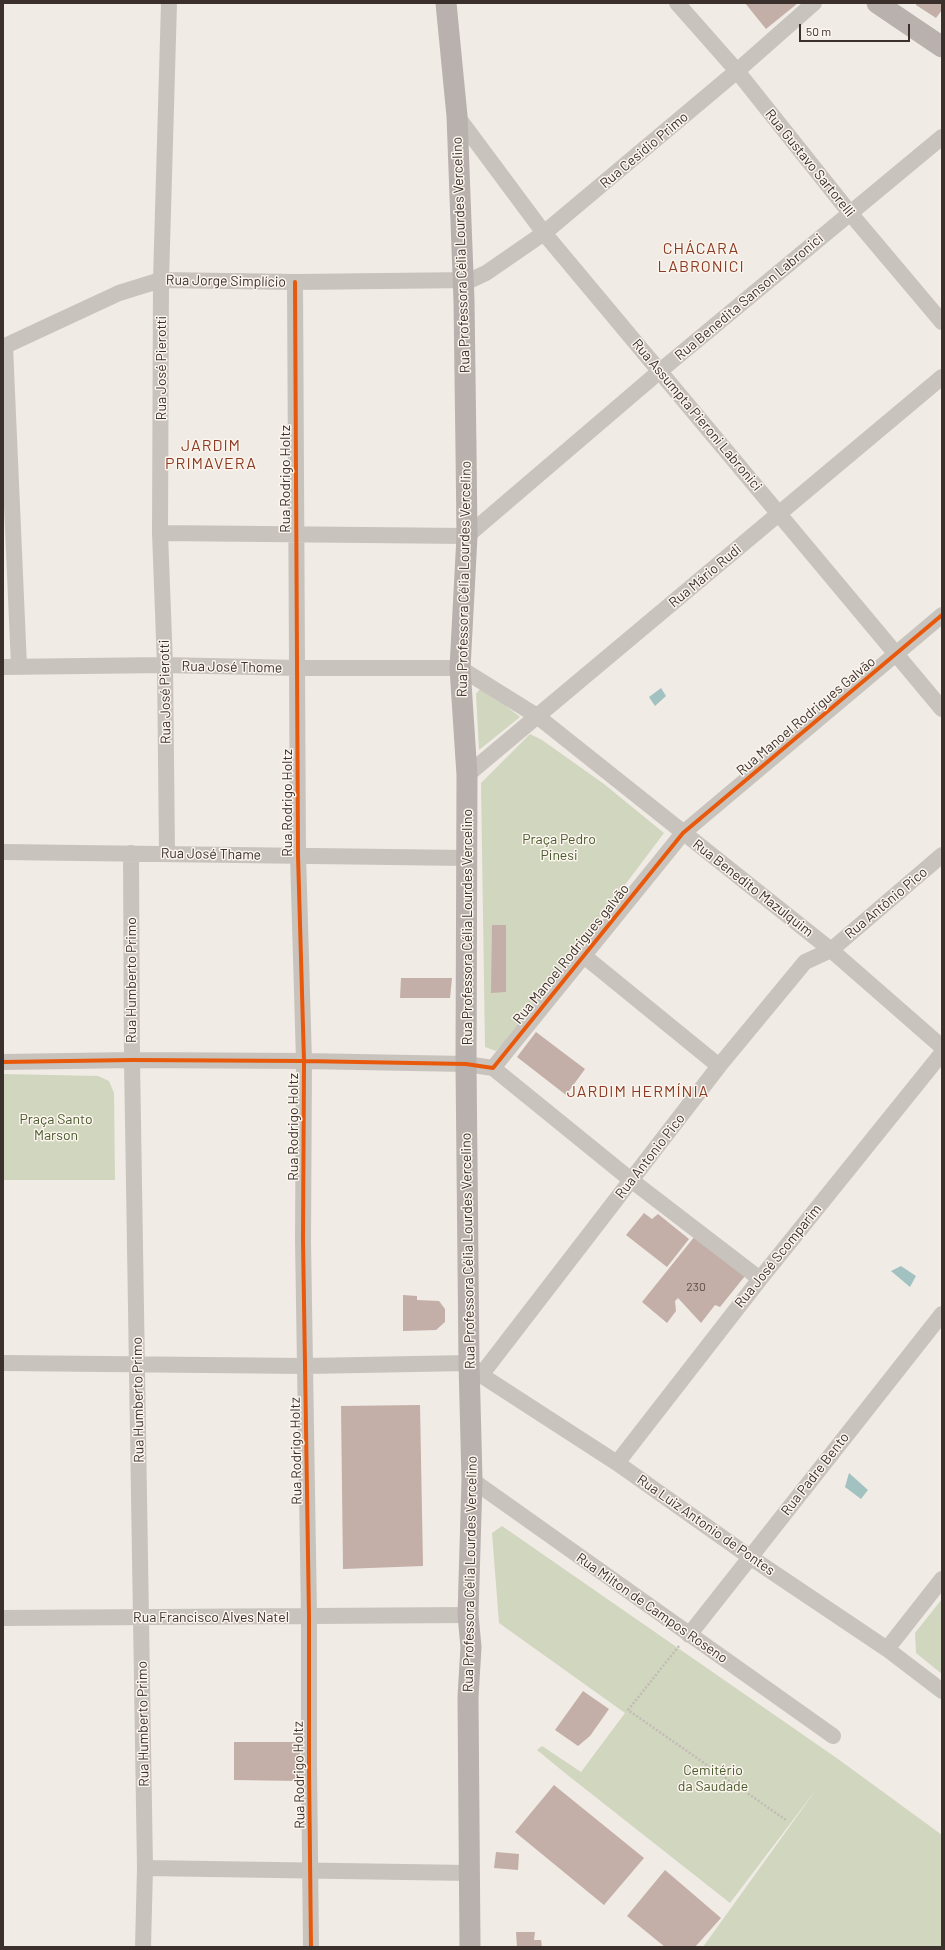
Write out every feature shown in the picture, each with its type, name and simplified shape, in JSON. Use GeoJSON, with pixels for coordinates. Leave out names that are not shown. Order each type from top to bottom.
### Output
{"type":"FeatureCollection","features":[{"type":"Feature","properties":{"kind":"main road","name":"Rua Professora Célia Lourdes Vercelino"},"geometry":{"type":"LineString","coordinates":[[446,3],[457,116],[463,280],[467,536],[460,668],[467,775],[466,1064],[475,1369],[468,1615],[472,1647],[468,1697],[470,1947]]}},
{"type":"Feature","properties":{"kind":"main road"},"geometry":{"type":"LineString","coordinates":[[884,5],[942,47]]}},
{"type":"Feature","properties":{"kind":"street","name":"Rua José Pierotti"},"geometry":{"type":"LineString","coordinates":[[167,853],[165,665],[160,533],[161,280],[170,3]]}},
{"type":"Feature","properties":{"kind":"street","name":"Rua Gustavo Sartorelli"},"geometry":{"type":"LineString","coordinates":[[678,3],[737,72],[850,213],[942,322]]}},
{"type":"Feature","properties":{"kind":"street","name":"Rua Cesidio Primo"},"geometry":{"type":"LineString","coordinates":[[463,280],[471,280],[486,273],[544,233],[737,72],[814,3]]}},
{"type":"Feature","properties":{"kind":"street","name":"Rua Assumpta Pieroni Labronici"},"geometry":{"type":"LineString","coordinates":[[457,116],[544,233],[942,709]]}},
{"type":"Feature","properties":{"kind":"street","name":"Rua Benedita Sanson Labronici"},"geometry":{"type":"LineString","coordinates":[[467,536],[660,370],[942,137]]}},
{"type":"Feature","properties":{"kind":"street","name":"Rua Jorge Simplício"},"geometry":{"type":"LineString","coordinates":[[4,347],[118,293],[161,280],[295,282],[463,280]]}},
{"type":"Feature","properties":{"kind":"street","name":"Rua Rodrigo Holtz"},"geometry":{"type":"LineString","coordinates":[[295,282],[298,855],[304,1061],[303,1240],[309,1616],[309,1767],[312,1871],[311,1947]]}},
{"type":"Feature","properties":{"kind":"street"},"geometry":{"type":"LineString","coordinates":[[4,347],[19,666]]}},
{"type":"Feature","properties":{"kind":"street","name":"Rua Mário Rudi"},"geometry":{"type":"LineString","coordinates":[[467,775],[942,377]]}},
{"type":"Feature","properties":{"kind":"street"},"geometry":{"type":"LineString","coordinates":[[160,533],[467,536]]}},
{"type":"Feature","properties":{"kind":"street","name":"Rua Manoel Rodrigues Galvão"},"geometry":{"type":"LineString","coordinates":[[683,833],[942,615]]}},
{"type":"Feature","properties":{"kind":"street","name":"Rua José Thome"},"geometry":{"type":"LineString","coordinates":[[3,667],[165,665],[297,668],[460,668]]}},
{"type":"Feature","properties":{"kind":"street","name":"Rua Benedito Mazulquim"},"geometry":{"type":"LineString","coordinates":[[460,668],[537,716],[830,950],[942,1047]]}},
{"type":"Feature","properties":{"kind":"street","name":"Rua Manoel Rodrigues galvão"},"geometry":{"type":"LineString","coordinates":[[493,1068],[683,833]]}},
{"type":"Feature","properties":{"kind":"street","name":"Rua José Thame"},"geometry":{"type":"LineString","coordinates":[[3,852],[467,858]]}},
{"type":"Feature","properties":{"kind":"street","name":"Rua Humberto Primo"},"geometry":{"type":"LineString","coordinates":[[131,853],[132,1060],[138,1365],[144,1868],[143,1947]]}},
{"type":"Feature","properties":{"kind":"street","name":"Rua Antônio Pico"},"geometry":{"type":"LineString","coordinates":[[830,950],[942,855]]}},
{"type":"Feature","properties":{"kind":"street","name":"Rua Antonio Pico"},"geometry":{"type":"LineString","coordinates":[[475,1369],[631,1180],[719,1066],[805,962],[830,950]]}},
{"type":"Feature","properties":{"kind":"street"},"geometry":{"type":"LineString","coordinates":[[584,956],[719,1066]]}},
{"type":"Feature","properties":{"kind":"street","name":"Rua José Scomparim"},"geometry":{"type":"LineString","coordinates":[[617,1463],[760,1279],[942,1053]]}},
{"type":"Feature","properties":{"kind":"street"},"geometry":{"type":"LineString","coordinates":[[3,1062],[132,1060],[304,1061],[466,1064],[493,1068],[631,1180],[760,1279]]}},
{"type":"Feature","properties":{"kind":"street","name":"Rua Padre Bento"},"geometry":{"type":"LineString","coordinates":[[688,1635],[942,1314]]}},
{"type":"Feature","properties":{"kind":"street"},"geometry":{"type":"LineString","coordinates":[[3,1362],[475,1369]]}},
{"type":"Feature","properties":{"kind":"street","name":"Rua Luiz Antonio de Pontes"},"geometry":{"type":"LineString","coordinates":[[475,1369],[617,1463],[750,1557],[887,1649],[942,1691]]}},
{"type":"Feature","properties":{"kind":"street","name":"Rua Milton de Campos Roseno"},"geometry":{"type":"LineString","coordinates":[[472,1480],[688,1635],[833,1736]]}},
{"type":"Feature","properties":{"kind":"street"},"geometry":{"type":"LineString","coordinates":[[887,1649],[942,1579]]}},
{"type":"Feature","properties":{"kind":"street","name":"Rua Francisco Alves Natel"},"geometry":{"type":"LineString","coordinates":[[3,1618],[468,1615]]}},
{"type":"Feature","properties":{"kind":"street"},"geometry":{"type":"LineString","coordinates":[[144,1868],[470,1873]]}},
{"type":"Feature","properties":{"kind":"path"},"geometry":{"type":"LineString","coordinates":[[688,1635],[628,1710],[786,1820]]}},
{"type":"Feature","properties":{"kind":"green space"},"geometry":{"type":"Polygon","coordinates":[[[479,690],[486,690],[520,717],[479,750],[476,694],[479,690]]]}},
{"type":"Feature","properties":{"kind":"green space","name":"Praça Pedro Pinesi"},"geometry":{"type":"Polygon","coordinates":[[[530,734],[542,740],[604,784],[664,833],[515,1031],[496,1051],[485,1047],[481,783],[530,734]]]}},
{"type":"Feature","properties":{"kind":"green space","name":"Praça Santo Marson"},"geometry":{"type":"Polygon","coordinates":[[[3,1074],[98,1076],[109,1081],[114,1093],[115,1180],[3,1180],[3,1074]]]}},
{"type":"Feature","properties":{"kind":"green space","name":"Cemitério da Saudade"},"geometry":{"type":"Polygon","coordinates":[[[502,1526],[838,1759],[942,1835],[942,1947],[703,1947],[818,1787],[730,1903],[537,1750],[542,1746],[581,1772],[625,1713],[499,1623],[492,1533],[502,1526]]]}},
{"type":"Feature","properties":{"kind":"green space"},"geometry":{"type":"Polygon","coordinates":[[[942,1599],[942,1674],[916,1653],[915,1633],[942,1599]]]}},
{"type":"Feature","properties":{"kind":"water"},"geometry":{"type":"Polygon","coordinates":[[[661,688],[666,696],[655,706],[649,697],[661,688]]]}},
{"type":"Feature","properties":{"kind":"water"},"geometry":{"type":"Polygon","coordinates":[[[901,1266],[916,1276],[910,1287],[891,1271],[901,1266]]]}},
{"type":"Feature","properties":{"kind":"water"},"geometry":{"type":"Polygon","coordinates":[[[849,1473],[868,1490],[861,1499],[845,1487],[849,1473]]]}},
{"type":"Feature","properties":{"kind":"building"},"geometry":{"type":"Polygon","coordinates":[[[745,3],[798,3],[766,29],[745,3]]]}},
{"type":"Feature","properties":{"kind":"building"},"geometry":{"type":"Polygon","coordinates":[[[916,3],[942,3],[942,10],[936,18],[916,5],[916,3]]]}},
{"type":"Feature","properties":{"kind":"building"},"geometry":{"type":"Polygon","coordinates":[[[492,925],[506,925],[506,992],[491,993],[492,925]]]}},
{"type":"Feature","properties":{"kind":"building"},"geometry":{"type":"Polygon","coordinates":[[[401,978],[452,978],[450,998],[400,998],[401,978]]]}},
{"type":"Feature","properties":{"kind":"building"},"geometry":{"type":"Polygon","coordinates":[[[536,1032],[585,1069],[566,1095],[517,1057],[536,1032]]]}},
{"type":"Feature","properties":{"kind":"building"},"geometry":{"type":"Polygon","coordinates":[[[644,1213],[652,1219],[658,1214],[689,1239],[667,1267],[626,1235],[644,1213]]]}},
{"type":"Feature","properties":{"kind":"building"},"geometry":{"type":"Polygon","coordinates":[[[695,1236],[745,1276],[720,1307],[715,1305],[701,1323],[678,1298],[675,1301],[676,1311],[667,1323],[642,1302],[695,1236]]]}},
{"type":"Feature","properties":{"kind":"building"},"geometry":{"type":"Polygon","coordinates":[[[403,1295],[417,1296],[417,1300],[439,1301],[445,1309],[445,1322],[436,1330],[403,1331],[403,1295]]]}},
{"type":"Feature","properties":{"kind":"building"},"geometry":{"type":"Polygon","coordinates":[[[420,1405],[423,1566],[343,1569],[341,1406],[420,1405]]]}},
{"type":"Feature","properties":{"kind":"building"},"geometry":{"type":"Polygon","coordinates":[[[583,1691],[609,1709],[590,1736],[578,1746],[555,1730],[583,1691]]]}},
{"type":"Feature","properties":{"kind":"building"},"geometry":{"type":"Polygon","coordinates":[[[234,1742],[300,1742],[300,1781],[234,1780],[234,1742]]]}},
{"type":"Feature","properties":{"kind":"building"},"geometry":{"type":"Polygon","coordinates":[[[554,1785],[644,1858],[604,1905],[515,1832],[554,1785]]]}},
{"type":"Feature","properties":{"kind":"building"},"geometry":{"type":"Polygon","coordinates":[[[496,1852],[519,1854],[518,1870],[494,1868],[496,1852]]]}},
{"type":"Feature","properties":{"kind":"building"},"geometry":{"type":"Polygon","coordinates":[[[665,1870],[721,1918],[695,1947],[665,1947],[627,1916],[665,1870]]]}},
{"type":"Feature","properties":{"kind":"building"},"geometry":{"type":"Polygon","coordinates":[[[516,1932],[535,1932],[534,1940],[541,1940],[542,1947],[517,1947],[516,1932]]]}},
{"type":"Feature","properties":{"kind":"cycle path"},"geometry":{"type":"LineString","coordinates":[[295,282],[298,855],[304,1061],[303,1240],[309,1616],[311,1947]]}},
{"type":"Feature","properties":{"kind":"cycle path"},"geometry":{"type":"LineString","coordinates":[[3,1062],[132,1060],[304,1061],[466,1064],[493,1068],[683,833],[942,615]]}},
{"type":"Feature","properties":{"kind":"district","name":"CHÁCARA LABRONICI"},"geometry":{"type":"Point","coordinates":[701,258]}},
{"type":"Feature","properties":{"kind":"district","name":"JARDIM PRIMAVERA"},"geometry":{"type":"Point","coordinates":[211,455]}},
{"type":"Feature","properties":{"kind":"district","name":"JARDIM HERMÍNIA"},"geometry":{"type":"Point","coordinates":[638,1092]}}]}
